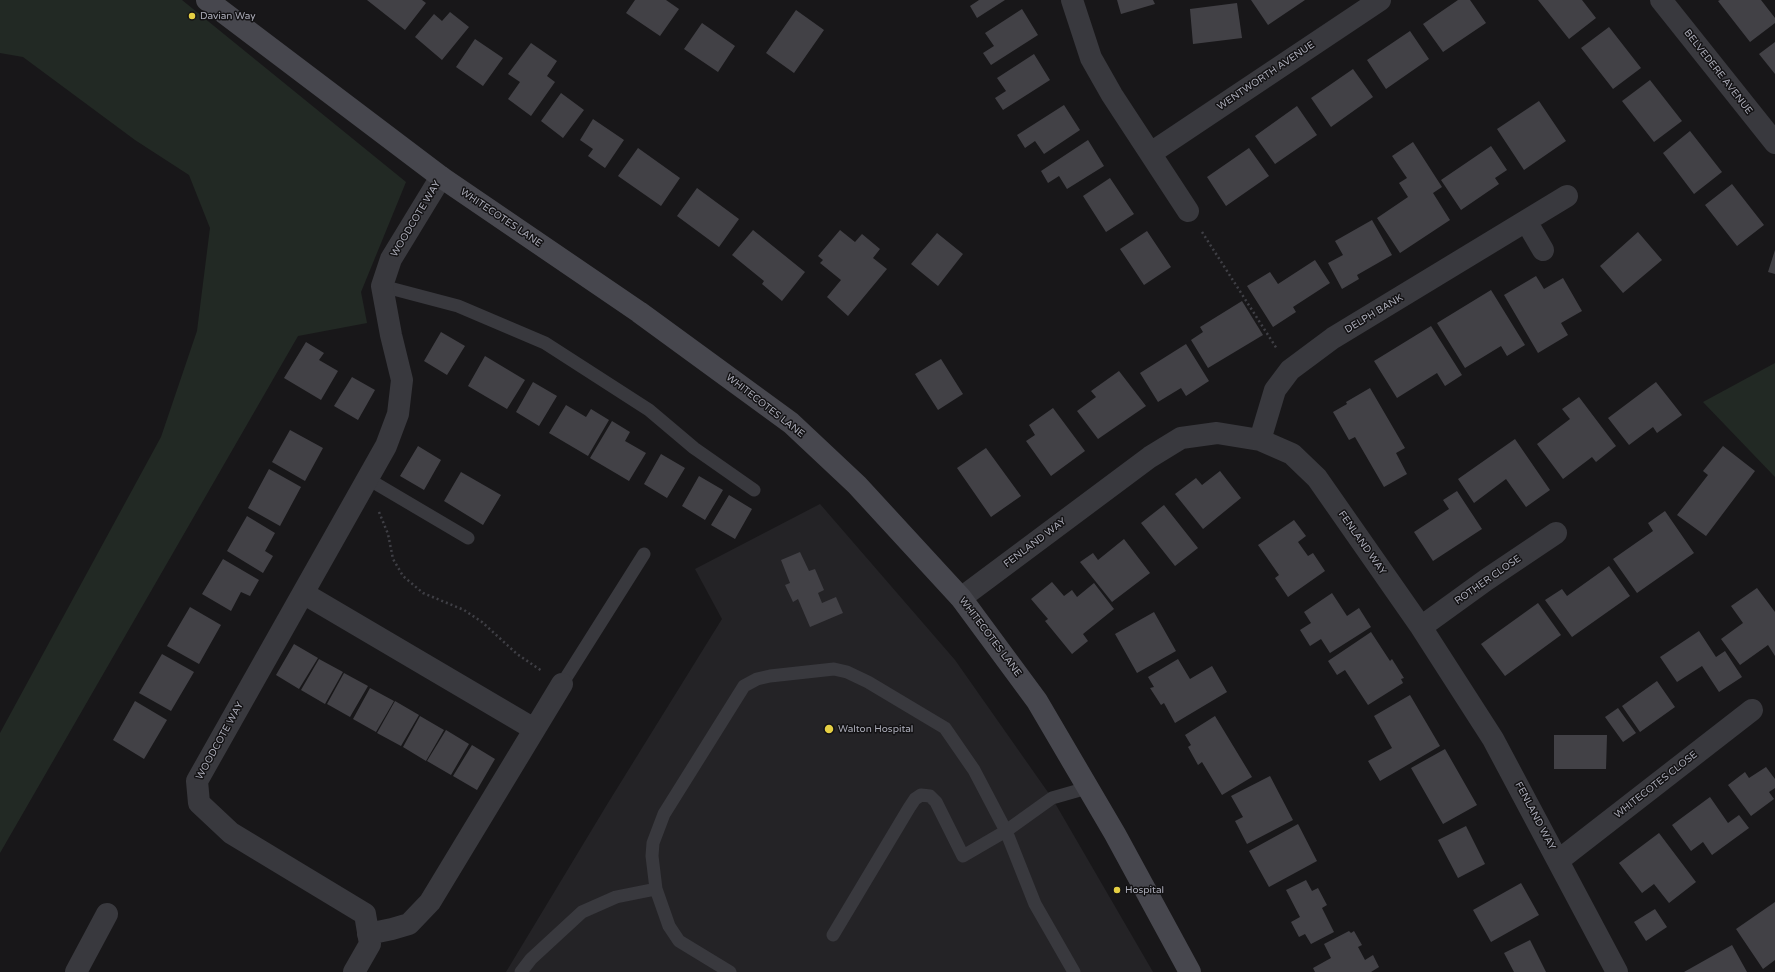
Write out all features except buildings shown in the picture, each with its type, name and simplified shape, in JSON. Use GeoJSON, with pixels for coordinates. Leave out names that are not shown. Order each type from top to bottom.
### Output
{"type":"FeatureCollection","features":[{"type":"Feature","properties":{"kind":"street","name":"WHITECOTES LANE"},"geometry":{"type":"LineString","coordinates":[[207,0],[441,177],[639,312],[791,424],[858,485],[961,598],[1037,701],[1115,834],[1190,972]]}},
{"type":"Feature","properties":{"kind":"street"},"geometry":{"type":"LineString","coordinates":[[1072,0],[1091,58],[1112,95],[1188,211]]}},
{"type":"Feature","properties":{"kind":"street","name":"WENTWORTH AVENUE"},"geometry":{"type":"LineString","coordinates":[[1151,153],[1380,0]]}},
{"type":"Feature","properties":{"kind":"street","name":"BELVEDERE AVENUE"},"geometry":{"type":"LineString","coordinates":[[1661,0],[1775,143]]}},
{"type":"Feature","properties":{"kind":"street","name":"WOODCOTE WAY"},"geometry":{"type":"LineString","coordinates":[[354,972],[370,944],[365,914],[231,833],[198,803],[197,781],[386,446],[398,414],[402,380],[391,335],[382,286],[391,259],[441,177]]}},
{"type":"Feature","properties":{"kind":"street","name":"DELPH BANK"},"geometry":{"type":"LineString","coordinates":[[1260,440],[1274,390],[1290,370],[1333,338],[1567,196]]}},
{"type":"Feature","properties":{"kind":"street"},"geometry":{"type":"LineString","coordinates":[[1526,221],[1543,250]]}},
{"type":"Feature","properties":{"kind":"street","name":"FENLAND WAY"},"geometry":{"type":"LineString","coordinates":[[961,598],[1150,457],[1181,438],[1217,433],[1260,440],[1292,454],[1317,478],[1421,627],[1493,739],[1559,860],[1617,972]]}},
{"type":"Feature","properties":{"kind":"street","name":"ROTHER CLOSE"},"geometry":{"type":"LineString","coordinates":[[1421,627],[1486,580],[1556,533]]}},
{"type":"Feature","properties":{"kind":"street"},"geometry":{"type":"LineString","coordinates":[[303,593],[534,729]]}},
{"type":"Feature","properties":{"kind":"street"},"geometry":{"type":"LineString","coordinates":[[368,934],[408,924],[430,902],[562,684]]}},
{"type":"Feature","properties":{"kind":"street","name":"WHITECOTES CLOSE"},"geometry":{"type":"LineString","coordinates":[[1559,860],[1752,710]]}},
{"type":"Feature","properties":{"kind":"street"},"geometry":{"type":"LineString","coordinates":[[76,972],[107,914]]}},
{"type":"Feature","properties":{"kind":"lane"},"geometry":{"type":"LineString","coordinates":[[382,286],[458,306],[545,343],[649,410],[694,448],[754,490]]}},
{"type":"Feature","properties":{"kind":"lane"},"geometry":{"type":"LineString","coordinates":[[363,487],[468,538]]}},
{"type":"Feature","properties":{"kind":"lane"},"geometry":{"type":"LineString","coordinates":[[562,684],[644,554]]}},
{"type":"Feature","properties":{"kind":"lane"},"geometry":{"type":"LineString","coordinates":[[730,972],[679,941],[669,926],[656,889],[652,856],[653,843],[664,814],[744,686],[757,679],[770,676],[834,668],[847,672],[868,682],[945,728],[974,770],[1006,831],[1035,904],[1074,972]]}},
{"type":"Feature","properties":{"kind":"lane"},"geometry":{"type":"LineString","coordinates":[[833,935],[914,799],[921,795],[930,796],[936,802],[963,856],[1006,831],[1052,798],[1088,788]]}},
{"type":"Feature","properties":{"kind":"lane"},"geometry":{"type":"LineString","coordinates":[[521,972],[531,959],[582,912],[616,897],[656,889]]}},
{"type":"Feature","properties":{"kind":"path"},"geometry":{"type":"LineString","coordinates":[[1188,211],[1290,370]]}},
{"type":"Feature","properties":{"kind":"path"},"geometry":{"type":"LineString","coordinates":[[363,487],[381,513],[394,559],[403,576],[424,593],[464,610],[482,622],[517,654],[562,684]]}},
{"type":"Feature","properties":{"kind":"shaded area"},"geometry":{"type":"Polygon","coordinates":[[[0,0],[182,0],[406,182],[361,292],[367,323],[298,336],[0,853],[0,733],[161,437],[197,331],[210,228],[189,175],[135,140],[23,57],[0,53],[0,0]]]}},
{"type":"Feature","properties":{"kind":"shaded area"},"geometry":{"type":"Polygon","coordinates":[[[1775,363],[1775,477],[1703,402],[1775,363]]]}},
{"type":"Feature","properties":{"kind":"shaded area","name":"Walton Hospital"},"geometry":{"type":"Polygon","coordinates":[[[820,504],[955,660],[1052,798],[1153,972],[506,972],[608,803],[722,619],[695,569],[820,504]]]}},
{"type":"Feature","properties":{"kind":"place","name":"Davian Way"},"geometry":{"type":"Point","coordinates":[192,16]}},
{"type":"Feature","properties":{"kind":"place","name":"Walton Hospital"},"geometry":{"type":"Point","coordinates":[829,729]}},
{"type":"Feature","properties":{"kind":"place","name":"Hospital"},"geometry":{"type":"Point","coordinates":[1117,890]}}]}
